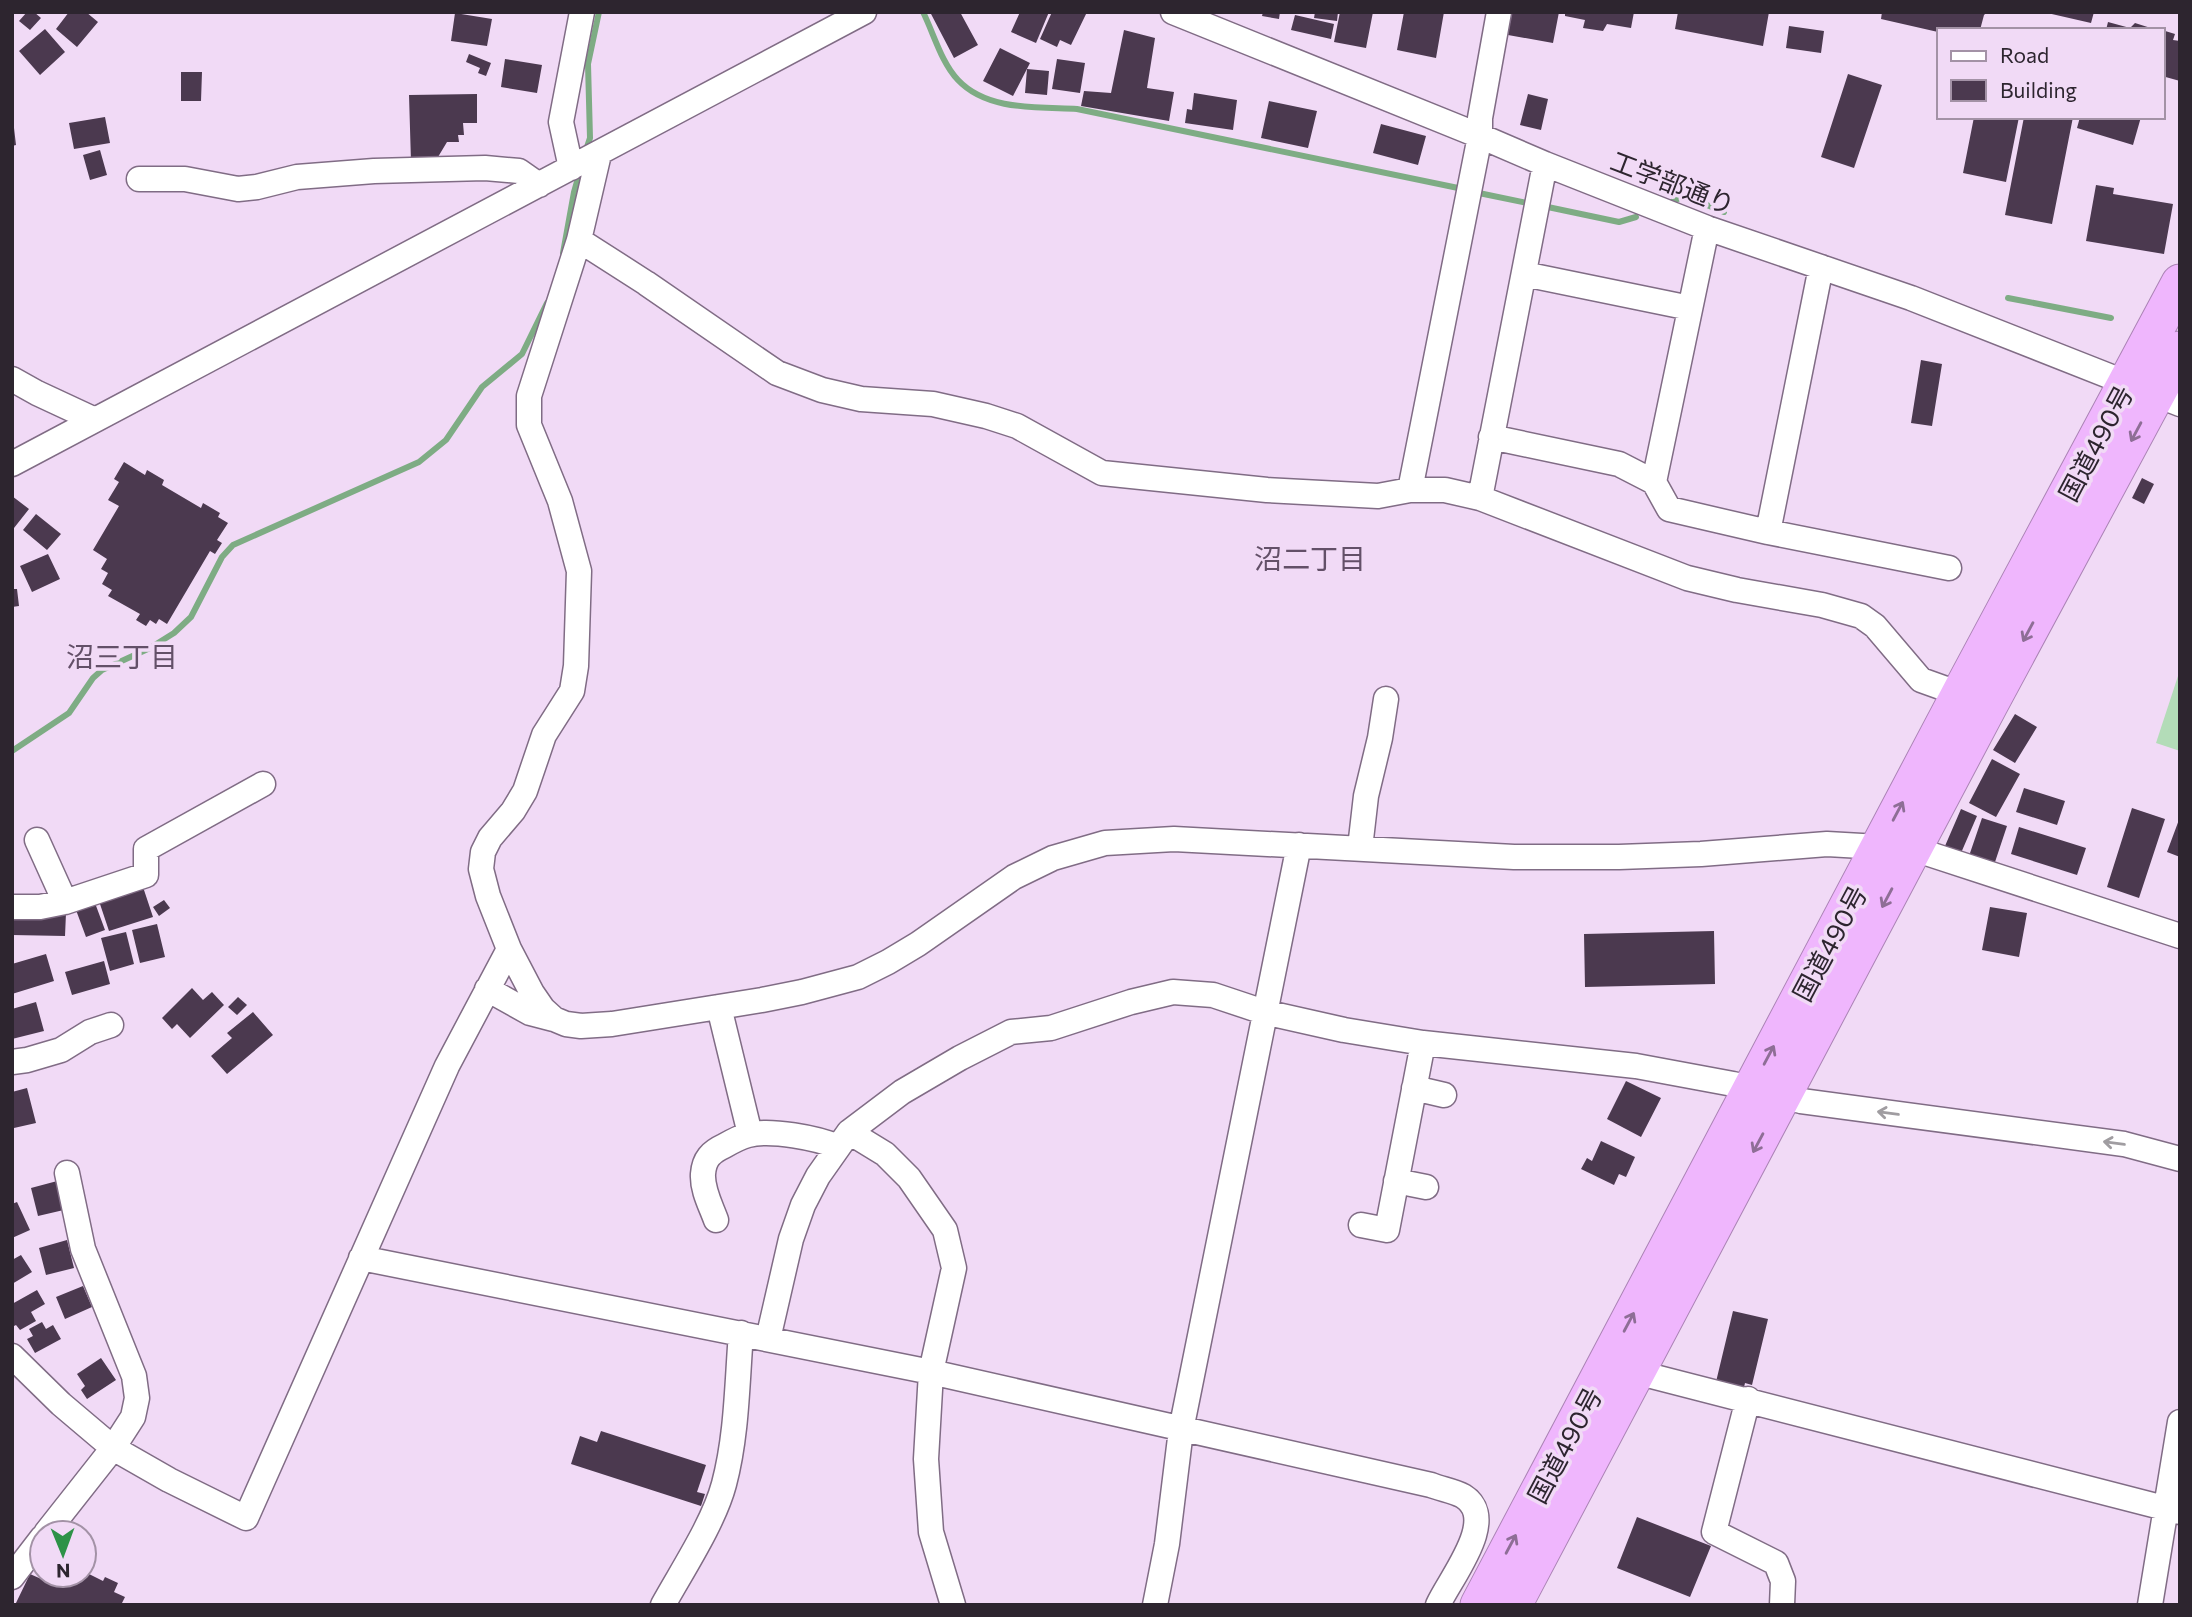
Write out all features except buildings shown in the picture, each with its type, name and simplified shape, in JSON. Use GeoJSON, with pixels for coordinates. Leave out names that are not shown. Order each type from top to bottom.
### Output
{"type":"FeatureCollection","features":[{"type":"Feature","properties":{"kind":"highway","name":"国道490号"},"geometry":{"type":"LineString","coordinates":[[2154,394],[2180,283]]}},
{"type":"Feature","properties":{"kind":"highway","name":"国道490号"},"geometry":{"type":"LineString","coordinates":[[1513,1605],[1622,1368],[1974,700],[2180,350]]}},
{"type":"Feature","properties":{"kind":"highway","name":"国道490号"},"geometry":{"type":"LineString","coordinates":[[1479,1605],[1622,1368]]}},
{"type":"Feature","properties":{"kind":"street"},"geometry":{"type":"LineString","coordinates":[[570,168],[561,122],[582,12]]}},
{"type":"Feature","properties":{"kind":"street"},"geometry":{"type":"LineString","coordinates":[[12,464],[864,12]]}},
{"type":"Feature","properties":{"kind":"street","name":"工学部通り"},"geometry":{"type":"LineString","coordinates":[[1173,12],[1707,228],[1911,298],[2154,394]]}},
{"type":"Feature","properties":{"kind":"street"},"geometry":{"type":"LineString","coordinates":[[1410,490],[1480,136],[1480,118],[1499,12]]}},
{"type":"Feature","properties":{"kind":"street"},"geometry":{"type":"LineString","coordinates":[[554,1019],[532,993],[509,949],[488,896],[481,869],[483,852],[490,838],[513,811],[525,791],[544,735],[572,691],[576,666],[579,571],[560,501],[529,425],[529,396],[579,240],[599,154]]}},
{"type":"Feature","properties":{"kind":"street"},"geometry":{"type":"LineString","coordinates":[[1480,498],[1545,164]]}},
{"type":"Feature","properties":{"kind":"street"},"geometry":{"type":"LineString","coordinates":[[139,179],[185,179],[238,189],[297,177],[374,171],[485,169],[519,172],[539,185]]}},
{"type":"Feature","properties":{"kind":"street"},"geometry":{"type":"LineString","coordinates":[[1654,482],[1707,228]]}},
{"type":"Feature","properties":{"kind":"street"},"geometry":{"type":"LineString","coordinates":[[579,240],[777,373],[822,390],[861,398],[933,404],[986,416],[1017,426],[1102,473],[1267,490],[1378,496],[1410,490],[1444,491],[1480,498],[1687,578],[1861,615],[1875,626],[1921,680],[1974,700]]}},
{"type":"Feature","properties":{"kind":"street"},"geometry":{"type":"LineString","coordinates":[[1768,532],[1821,267]]}},
{"type":"Feature","properties":{"kind":"street"},"geometry":{"type":"LineString","coordinates":[[1524,274],[1690,308]]}},
{"type":"Feature","properties":{"kind":"street"},"geometry":{"type":"LineString","coordinates":[[12,379],[95,420]]}},
{"type":"Feature","properties":{"kind":"street"},"geometry":{"type":"LineString","coordinates":[[1491,437],[1619,464],[1654,482],[1669,509],[1949,568]]}},
{"type":"Feature","properties":{"kind":"street"},"geometry":{"type":"LineString","coordinates":[[1360,848],[1366,796],[1386,699]]}},
{"type":"Feature","properties":{"kind":"street"},"geometry":{"type":"LineString","coordinates":[[12,907],[40,907],[65,902],[146,875],[146,849],[263,784]]}},
{"type":"Feature","properties":{"kind":"street"},"geometry":{"type":"LineString","coordinates":[[37,839],[65,902]]}},
{"type":"Feature","properties":{"kind":"street"},"geometry":{"type":"LineString","coordinates":[[487,989],[530,1013],[581,1026],[612,1024],[802,992],[858,977],[888,962],[919,944],[1014,877],[1053,858],[1105,843],[1174,839],[1514,857],[1701,854],[1827,844],[1896,848],[2180,936]]}},
{"type":"Feature","properties":{"kind":"street"},"geometry":{"type":"LineString","coordinates":[[1155,1605],[1167,1544],[1181,1430],[1299,845]]}},
{"type":"Feature","properties":{"kind":"street"},"geometry":{"type":"LineString","coordinates":[[12,1356],[61,1404],[113,1448],[169,1480],[246,1518],[447,1066],[509,949]]}},
{"type":"Feature","properties":{"kind":"street"},"geometry":{"type":"LineString","coordinates":[[768,1339],[791,1239],[803,1205],[818,1176],[843,1140],[902,1092],[1011,1032],[1051,1028],[1131,1002],[1173,992],[1213,995],[1265,1012],[1344,1030],[1423,1043],[1636,1066],[1767,1093],[2124,1144],[2180,1159]]}},
{"type":"Feature","properties":{"kind":"street"},"geometry":{"type":"LineString","coordinates":[[719,1007],[750,1134]]}},
{"type":"Feature","properties":{"kind":"street"},"geometry":{"type":"LineString","coordinates":[[12,1062],[61,1050],[90,1032],[111,1025]]}},
{"type":"Feature","properties":{"kind":"street"},"geometry":{"type":"LineString","coordinates":[[1361,1225],[1387,1230],[1423,1043]]}},
{"type":"Feature","properties":{"kind":"street"},"geometry":{"type":"LineString","coordinates":[[1414,1088],[1444,1095]]}},
{"type":"Feature","properties":{"kind":"street"},"geometry":{"type":"LineString","coordinates":[[716,1220],[704,1188],[703,1173],[712,1152],[750,1134],[798,1136],[843,1140],[885,1154],[909,1178],[944,1230],[954,1268],[931,1372],[926,1459],[931,1532],[953,1605]]}},
{"type":"Feature","properties":{"kind":"street"},"geometry":{"type":"LineString","coordinates":[[57,1519],[113,1448],[133,1417],[137,1398],[134,1377],[83,1249],[67,1173]]}},
{"type":"Feature","properties":{"kind":"street"},"geometry":{"type":"LineString","coordinates":[[1396,1181],[1426,1187]]}},
{"type":"Feature","properties":{"kind":"street"},"geometry":{"type":"LineString","coordinates":[[361,1258],[931,1372],[1431,1485],[1463,1496],[1474,1507],[1478,1522],[1475,1536],[1438,1605]]}},
{"type":"Feature","properties":{"kind":"street"},"geometry":{"type":"LineString","coordinates":[[663,1605],[704,1532],[724,1485],[732,1441],[741,1333]]}},
{"type":"Feature","properties":{"kind":"street"},"geometry":{"type":"LineString","coordinates":[[1622,1368],[2172,1510]]}},
{"type":"Feature","properties":{"kind":"street"},"geometry":{"type":"LineString","coordinates":[[1748,1399],[1714,1532],[1776,1563],[1783,1581],[1782,1605]]}},
{"type":"Feature","properties":{"kind":"street"},"geometry":{"type":"LineString","coordinates":[[2150,1605],[2172,1510],[2179,1431]]}},
{"type":"Feature","properties":{"kind":"street"},"geometry":{"type":"LineString","coordinates":[[12,1577],[28,1556]]}},
{"type":"Feature","properties":{"kind":"green space"},"geometry":{"type":"Polygon","coordinates":[[[2180,674],[2180,751],[2156,743],[2180,674]]]}},
{"type":"Feature","properties":{"kind":"waterway"},"geometry":{"type":"LineString","coordinates":[[586,150],[590,138],[588,64],[599,12]]}},
{"type":"Feature","properties":{"kind":"waterway"},"geometry":{"type":"LineString","coordinates":[[923,12],[952,73],[970,90],[998,102],[1030,107],[1077,109],[1463,189]]}},
{"type":"Feature","properties":{"kind":"waterway"},"geometry":{"type":"LineString","coordinates":[[563,253],[580,171]]}},
{"type":"Feature","properties":{"kind":"waterway"},"geometry":{"type":"LineString","coordinates":[[1474,192],[1532,204]]}},
{"type":"Feature","properties":{"kind":"waterway"},"geometry":{"type":"LineString","coordinates":[[1673,201],[1685,196],[1724,212]]}},
{"type":"Feature","properties":{"kind":"waterway"},"geometry":{"type":"LineString","coordinates":[[1543,206],[1619,222],[1636,217]]}},
{"type":"Feature","properties":{"kind":"waterway"},"geometry":{"type":"LineString","coordinates":[[2008,298],[2111,318]]}},
{"type":"Feature","properties":{"kind":"waterway"},"geometry":{"type":"LineString","coordinates":[[12,751],[69,713],[93,678],[102,670],[150,648],[174,633],[191,617],[222,557],[233,545],[419,462],[446,440],[482,387],[522,354],[547,303]]}},
{"type":"Feature","properties":{"kind":"district","name":"沼二丁目"},"geometry":{"type":"Point","coordinates":[1310,558]}},
{"type":"Feature","properties":{"kind":"district","name":"沼三丁目"},"geometry":{"type":"Point","coordinates":[122,656]}}]}
